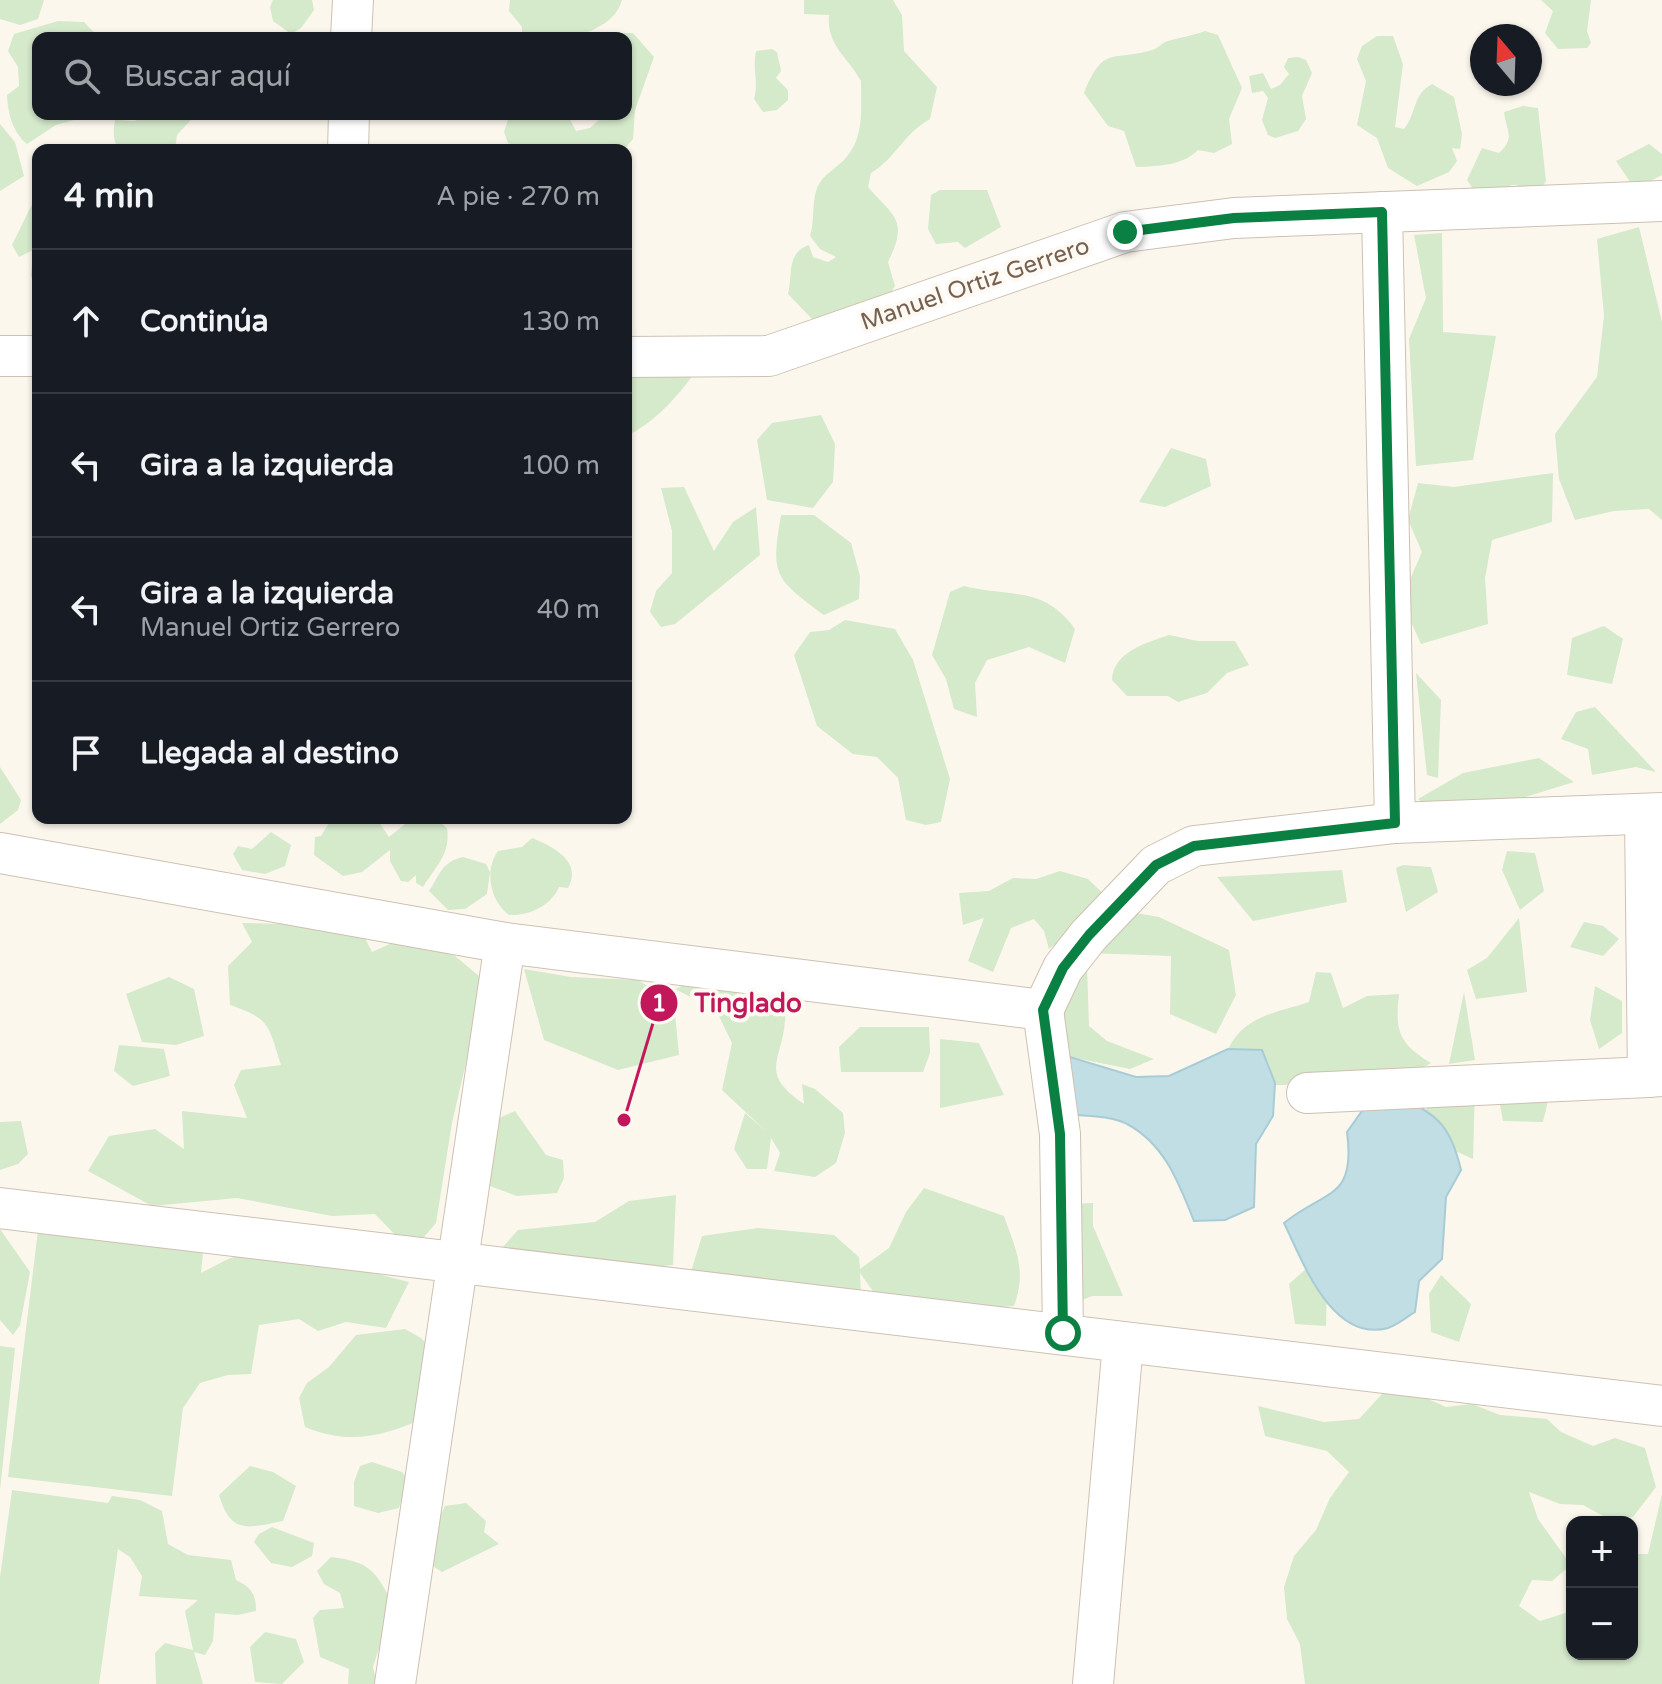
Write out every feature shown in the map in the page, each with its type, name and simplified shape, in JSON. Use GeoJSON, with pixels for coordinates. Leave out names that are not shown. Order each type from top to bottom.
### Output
{"type":"FeatureCollection","features":[{"type":"Feature","properties":{"kind":"street"},"geometry":{"type":"LineString","coordinates":[[351,32],[353,0]]}},
{"type":"Feature","properties":{"kind":"street"},"geometry":{"type":"LineString","coordinates":[[348,144],[349,120]]}},
{"type":"Feature","properties":{"kind":"street","name":"Manuel Ortiz Gerrero"},"geometry":{"type":"LineString","coordinates":[[632,357],[769,356],[1125,232],[1234,218],[1662,201]]}},
{"type":"Feature","properties":{"kind":"street"},"geometry":{"type":"LineString","coordinates":[[1382,212],[1395,823]]}},
{"type":"Feature","properties":{"kind":"street"},"geometry":{"type":"LineString","coordinates":[[0,356],[32,356]]}},
{"type":"Feature","properties":{"kind":"street"},"geometry":{"type":"LineString","coordinates":[[1063,1333],[1060,1134],[1043,1010],[1063,968],[1156,865],[1194,846],[1395,823],[1654,814],[1655,1076],[1307,1093]]}},
{"type":"Feature","properties":{"kind":"street"},"geometry":{"type":"LineString","coordinates":[[0,853],[505,943],[1043,1010]]}},
{"type":"Feature","properties":{"kind":"street"},"geometry":{"type":"LineString","coordinates":[[395,1684],[505,943]]}},
{"type":"Feature","properties":{"kind":"street"},"geometry":{"type":"LineString","coordinates":[[0,1208],[1662,1406]]}},
{"type":"Feature","properties":{"kind":"street"},"geometry":{"type":"LineString","coordinates":[[1093,1684],[1123,1343]]}},
{"type":"Feature","properties":{"kind":"green space"},"geometry":{"type":"Polygon","coordinates":[[[0,0],[44,0],[38,19],[20,25],[0,19],[0,0]]]}},
{"type":"Feature","properties":{"kind":"green space"},"geometry":{"type":"Polygon","coordinates":[[[273,0],[312,0],[314,10],[301,28],[288,32],[273,21],[270,7],[273,0]]]}},
{"type":"Feature","properties":{"kind":"green space"},"geometry":{"type":"Polygon","coordinates":[[[510,0],[622,0],[611,18],[587,32],[522,32],[522,27],[509,11],[510,0]]]}},
{"type":"Feature","properties":{"kind":"green space"},"geometry":{"type":"Polygon","coordinates":[[[804,0],[893,0],[902,15],[904,51],[937,87],[930,119],[871,173],[868,187],[891,213],[898,227],[888,262],[895,286],[876,315],[815,322],[788,294],[792,265],[802,249],[809,245],[813,257],[828,262],[836,257],[820,249],[810,236],[814,200],[821,181],[844,160],[856,142],[861,112],[861,81],[834,43],[829,15],[804,14],[804,0]]]}},
{"type":"Feature","properties":{"kind":"green space"},"geometry":{"type":"Polygon","coordinates":[[[1541,0],[1591,0],[1587,31],[1591,43],[1587,48],[1558,49],[1545,33],[1553,11],[1541,0]]]}},
{"type":"Feature","properties":{"kind":"green space"},"geometry":{"type":"Polygon","coordinates":[[[58,21],[84,22],[93,32],[32,32],[32,120],[74,120],[56,125],[27,144],[14,128],[8,109],[7,95],[19,86],[18,67],[8,51],[14,34],[58,21]]]}},
{"type":"Feature","properties":{"kind":"green space"},"geometry":{"type":"Polygon","coordinates":[[[1205,31],[1218,35],[1242,88],[1229,119],[1232,144],[1214,153],[1198,150],[1185,159],[1169,164],[1136,167],[1124,131],[1108,126],[1084,93],[1091,78],[1097,67],[1110,58],[1152,50],[1166,42],[1205,31]]]}},
{"type":"Feature","properties":{"kind":"green space"},"geometry":{"type":"Polygon","coordinates":[[[633,33],[654,57],[635,110],[633,139],[629,144],[511,144],[504,132],[508,120],[570,120],[576,131],[590,128],[599,120],[632,120],[633,33]]]}},
{"type":"Feature","properties":{"kind":"green space"},"geometry":{"type":"Polygon","coordinates":[[[1377,36],[1393,36],[1403,64],[1395,127],[1404,129],[1421,93],[1432,84],[1454,97],[1462,134],[1460,149],[1452,148],[1457,161],[1449,172],[1417,186],[1388,168],[1377,138],[1357,125],[1366,81],[1357,59],[1362,46],[1377,36]]]}},
{"type":"Feature","properties":{"kind":"green space"},"geometry":{"type":"Polygon","coordinates":[[[772,49],[777,52],[781,71],[776,78],[788,90],[788,100],[777,110],[763,112],[754,99],[756,51],[772,49]]]}},
{"type":"Feature","properties":{"kind":"green space"},"geometry":{"type":"Polygon","coordinates":[[[1288,58],[1306,60],[1312,73],[1302,96],[1306,119],[1298,131],[1275,138],[1268,135],[1262,120],[1268,98],[1263,91],[1252,93],[1249,76],[1263,73],[1271,89],[1280,85],[1289,74],[1284,67],[1288,58]]]}},
{"type":"Feature","properties":{"kind":"green space"},"geometry":{"type":"Polygon","coordinates":[[[1523,106],[1538,108],[1546,181],[1540,190],[1522,191],[1517,185],[1511,185],[1509,189],[1475,192],[1467,180],[1482,148],[1499,153],[1504,148],[1509,134],[1504,112],[1523,106]]]}},
{"type":"Feature","properties":{"kind":"green space"},"geometry":{"type":"Polygon","coordinates":[[[115,120],[191,120],[177,135],[176,144],[117,144],[115,120]]]}},
{"type":"Feature","properties":{"kind":"green space"},"geometry":{"type":"Polygon","coordinates":[[[0,124],[15,142],[24,176],[0,191],[0,124]]]}},
{"type":"Feature","properties":{"kind":"green space"},"geometry":{"type":"Polygon","coordinates":[[[1649,144],[1662,154],[1662,175],[1635,189],[1616,161],[1649,144]]]}},
{"type":"Feature","properties":{"kind":"green space"},"geometry":{"type":"Polygon","coordinates":[[[940,190],[987,190],[1001,227],[965,248],[958,242],[936,244],[928,229],[931,195],[940,190]]]}},
{"type":"Feature","properties":{"kind":"green space"},"geometry":{"type":"Polygon","coordinates":[[[32,204],[32,250],[19,257],[12,245],[32,204]]]}},
{"type":"Feature","properties":{"kind":"green space"},"geometry":{"type":"Polygon","coordinates":[[[1639,227],[1662,322],[1662,520],[1649,509],[1614,511],[1575,520],[1559,479],[1555,434],[1597,377],[1604,316],[1597,239],[1639,227]]]}},
{"type":"Feature","properties":{"kind":"green space"},"geometry":{"type":"Polygon","coordinates":[[[1442,233],[1443,332],[1496,336],[1473,460],[1416,466],[1409,339],[1426,298],[1414,235],[1442,233]]]}},
{"type":"Feature","properties":{"kind":"green space"},"geometry":{"type":"Polygon","coordinates":[[[632,351],[694,374],[663,410],[632,432],[632,351]]]}},
{"type":"Feature","properties":{"kind":"green space"},"geometry":{"type":"Polygon","coordinates":[[[821,415],[835,444],[833,482],[813,508],[767,500],[757,440],[772,423],[821,415]]]}},
{"type":"Feature","properties":{"kind":"green space"},"geometry":{"type":"Polygon","coordinates":[[[1171,448],[1206,459],[1211,486],[1165,507],[1139,502],[1171,448]]]}},
{"type":"Feature","properties":{"kind":"green space"},"geometry":{"type":"Polygon","coordinates":[[[1553,473],[1552,522],[1492,540],[1485,578],[1488,624],[1421,644],[1401,600],[1422,552],[1408,520],[1418,483],[1454,487],[1553,473]]]}},
{"type":"Feature","properties":{"kind":"green space"},"geometry":{"type":"Polygon","coordinates":[[[684,487],[714,551],[733,522],[756,507],[760,555],[675,624],[661,627],[650,612],[656,591],[672,573],[672,531],[661,488],[684,487]]]}},
{"type":"Feature","properties":{"kind":"green space"},"geometry":{"type":"Polygon","coordinates":[[[781,515],[814,515],[851,543],[860,576],[859,599],[824,615],[786,584],[780,575],[776,552],[781,515]]]}},
{"type":"Feature","properties":{"kind":"green space"},"geometry":{"type":"Polygon","coordinates":[[[964,586],[1038,599],[1051,605],[1075,629],[1065,663],[1029,647],[987,660],[975,683],[977,717],[954,709],[946,679],[932,655],[950,592],[964,586]]]}},
{"type":"Feature","properties":{"kind":"green space"},"geometry":{"type":"Polygon","coordinates":[[[845,620],[895,629],[913,660],[950,779],[941,822],[926,825],[906,820],[898,778],[877,757],[853,754],[817,726],[794,655],[810,632],[829,630],[845,620]]]}},
{"type":"Feature","properties":{"kind":"green space"},"geometry":{"type":"Polygon","coordinates":[[[1604,626],[1623,639],[1612,684],[1567,675],[1572,638],[1604,626]]]}},
{"type":"Feature","properties":{"kind":"green space"},"geometry":{"type":"Polygon","coordinates":[[[1169,635],[1198,641],[1235,641],[1249,665],[1227,673],[1207,693],[1178,702],[1168,696],[1127,696],[1112,680],[1118,662],[1132,650],[1169,635]]]}},
{"type":"Feature","properties":{"kind":"green space"},"geometry":{"type":"Polygon","coordinates":[[[1416,673],[1441,700],[1438,778],[1427,775],[1416,673]]]}},
{"type":"Feature","properties":{"kind":"green space"},"geometry":{"type":"Polygon","coordinates":[[[1595,707],[1656,772],[1636,767],[1592,775],[1588,749],[1561,739],[1576,712],[1595,707]]]}},
{"type":"Feature","properties":{"kind":"green space"},"geometry":{"type":"Polygon","coordinates":[[[1539,758],[1574,782],[1445,822],[1418,799],[1463,773],[1539,758]]]}},
{"type":"Feature","properties":{"kind":"green space"},"geometry":{"type":"Polygon","coordinates":[[[0,767],[21,800],[18,810],[0,824],[0,767]]]}},
{"type":"Feature","properties":{"kind":"green space"},"geometry":{"type":"Polygon","coordinates":[[[328,824],[380,824],[389,837],[405,824],[442,824],[447,828],[448,837],[441,859],[423,887],[416,883],[416,875],[408,882],[401,881],[390,861],[390,850],[362,872],[343,876],[314,855],[315,837],[321,836],[328,824]]]}},
{"type":"Feature","properties":{"kind":"green space"},"geometry":{"type":"Polygon","coordinates":[[[271,832],[291,845],[285,866],[265,874],[242,870],[233,854],[238,846],[252,849],[271,832]]]}},
{"type":"Feature","properties":{"kind":"green space"},"geometry":{"type":"Polygon","coordinates":[[[532,838],[563,856],[572,870],[572,878],[568,888],[559,887],[551,900],[538,908],[524,914],[509,915],[493,894],[491,867],[498,851],[522,847],[532,838]]]}},
{"type":"Feature","properties":{"kind":"green space"},"geometry":{"type":"Polygon","coordinates":[[[1507,851],[1535,853],[1544,891],[1520,910],[1502,870],[1507,851]]]}},
{"type":"Feature","properties":{"kind":"green space"},"geometry":{"type":"Polygon","coordinates":[[[463,857],[486,864],[490,872],[487,894],[465,909],[448,910],[429,891],[445,866],[463,857]]]}},
{"type":"Feature","properties":{"kind":"green space"},"geometry":{"type":"Polygon","coordinates":[[[1403,865],[1431,867],[1438,892],[1406,912],[1396,868],[1403,865]]]}},
{"type":"Feature","properties":{"kind":"green space"},"geometry":{"type":"Polygon","coordinates":[[[1342,870],[1347,902],[1253,921],[1217,877],[1342,870]]]}},
{"type":"Feature","properties":{"kind":"green space"},"geometry":{"type":"Polygon","coordinates":[[[1060,871],[1088,879],[1112,902],[1049,949],[1044,931],[1034,919],[1011,928],[993,972],[968,961],[984,918],[963,925],[959,893],[989,891],[1013,878],[1036,879],[1060,871]]]}},
{"type":"Feature","properties":{"kind":"green space"},"geometry":{"type":"Polygon","coordinates":[[[1136,913],[1159,917],[1229,950],[1236,995],[1216,1034],[1170,1014],[1171,956],[1089,953],[1136,913]]]}},
{"type":"Feature","properties":{"kind":"green space"},"geometry":{"type":"Polygon","coordinates":[[[1519,918],[1527,992],[1476,999],[1467,970],[1487,958],[1519,918]]]}},
{"type":"Feature","properties":{"kind":"green space"},"geometry":{"type":"Polygon","coordinates":[[[1584,922],[1603,926],[1619,939],[1603,956],[1570,947],[1584,922]]]}},
{"type":"Feature","properties":{"kind":"green space"},"geometry":{"type":"Polygon","coordinates":[[[242,923],[288,924],[364,936],[372,952],[401,939],[455,956],[485,981],[452,1123],[436,1223],[424,1237],[405,1245],[375,1214],[332,1216],[237,1198],[152,1206],[88,1171],[109,1136],[155,1129],[184,1149],[182,1111],[247,1118],[234,1085],[241,1070],[281,1065],[266,1025],[253,1015],[230,1005],[228,966],[252,942],[242,923]]]}},
{"type":"Feature","properties":{"kind":"green space"},"geometry":{"type":"Polygon","coordinates":[[[1087,966],[1089,1026],[1107,1041],[1154,1059],[1130,1069],[1070,1057],[1059,983],[1087,966]]]}},
{"type":"Feature","properties":{"kind":"green space"},"geometry":{"type":"Polygon","coordinates":[[[524,969],[571,977],[638,980],[674,1003],[679,1055],[618,1070],[544,1040],[524,969]]]}},
{"type":"Feature","properties":{"kind":"green space"},"geometry":{"type":"Polygon","coordinates":[[[1316,972],[1331,973],[1343,1008],[1367,996],[1399,994],[1401,1035],[1412,1049],[1431,1063],[1397,1082],[1242,1086],[1228,1049],[1235,1038],[1262,1017],[1309,1002],[1316,972]]]}},
{"type":"Feature","properties":{"kind":"green space"},"geometry":{"type":"Polygon","coordinates":[[[169,977],[194,989],[204,1036],[176,1045],[142,1042],[126,994],[169,977]]]}},
{"type":"Feature","properties":{"kind":"green space"},"geometry":{"type":"Polygon","coordinates":[[[694,981],[780,996],[785,1018],[777,1075],[781,1084],[804,1104],[802,1084],[815,1089],[843,1113],[845,1133],[836,1163],[815,1177],[774,1171],[780,1153],[771,1138],[767,1169],[747,1169],[734,1149],[745,1113],[767,1132],[722,1090],[732,1043],[716,1010],[675,989],[694,981]]]}},
{"type":"Feature","properties":{"kind":"green space"},"geometry":{"type":"Polygon","coordinates":[[[1595,986],[1622,1001],[1622,1033],[1599,1049],[1590,1020],[1595,986]]]}},
{"type":"Feature","properties":{"kind":"green space"},"geometry":{"type":"Polygon","coordinates":[[[1464,992],[1475,1060],[1449,1064],[1464,992]]]}},
{"type":"Feature","properties":{"kind":"green space"},"geometry":{"type":"Polygon","coordinates":[[[860,1027],[929,1027],[930,1053],[923,1072],[841,1072],[839,1047],[860,1027]]]}},
{"type":"Feature","properties":{"kind":"green space"},"geometry":{"type":"Polygon","coordinates":[[[940,1039],[979,1043],[1004,1095],[940,1108],[940,1039]]]}},
{"type":"Feature","properties":{"kind":"green space"},"geometry":{"type":"Polygon","coordinates":[[[119,1045],[164,1049],[170,1076],[133,1086],[114,1071],[119,1045]]]}},
{"type":"Feature","properties":{"kind":"green space"},"geometry":{"type":"Polygon","coordinates":[[[1475,1087],[1473,1159],[1427,1138],[1426,1098],[1475,1087]]]}},
{"type":"Feature","properties":{"kind":"green space"},"geometry":{"type":"Polygon","coordinates":[[[1497,1089],[1549,1096],[1543,1122],[1503,1121],[1497,1089]]]}},
{"type":"Feature","properties":{"kind":"green space"},"geometry":{"type":"Polygon","coordinates":[[[515,1111],[546,1155],[563,1160],[564,1178],[557,1193],[517,1196],[482,1183],[492,1121],[515,1111]]]}},
{"type":"Feature","properties":{"kind":"green space"},"geometry":{"type":"Polygon","coordinates":[[[21,1121],[28,1154],[18,1164],[0,1170],[0,1122],[21,1121]]]}},
{"type":"Feature","properties":{"kind":"green space"},"geometry":{"type":"Polygon","coordinates":[[[924,1188],[1004,1216],[1020,1271],[1014,1306],[940,1312],[877,1297],[860,1273],[861,1298],[689,1278],[702,1236],[758,1228],[834,1235],[859,1257],[860,1269],[889,1248],[906,1212],[924,1188]]]}},
{"type":"Feature","properties":{"kind":"green space"},"geometry":{"type":"Polygon","coordinates":[[[676,1195],[673,1265],[586,1273],[501,1249],[518,1230],[595,1222],[629,1201],[676,1195]]]}},
{"type":"Feature","properties":{"kind":"green space"},"geometry":{"type":"Polygon","coordinates":[[[1093,1203],[1093,1226],[1123,1296],[1092,1296],[1075,1303],[1071,1204],[1093,1203]]]}},
{"type":"Feature","properties":{"kind":"green space"},"geometry":{"type":"Polygon","coordinates":[[[39,1222],[204,1242],[201,1273],[228,1259],[268,1246],[409,1282],[386,1328],[346,1322],[318,1331],[299,1319],[259,1325],[251,1374],[228,1375],[200,1383],[183,1408],[172,1496],[8,1477],[39,1222]]]}},
{"type":"Feature","properties":{"kind":"green space"},"geometry":{"type":"Polygon","coordinates":[[[0,1229],[30,1272],[20,1325],[13,1335],[0,1320],[0,1229]]]}},
{"type":"Feature","properties":{"kind":"green space"},"geometry":{"type":"Polygon","coordinates":[[[1307,1268],[1327,1283],[1326,1326],[1295,1324],[1289,1284],[1307,1268]]]}},
{"type":"Feature","properties":{"kind":"green space"},"geometry":{"type":"Polygon","coordinates":[[[1441,1275],[1471,1304],[1459,1342],[1431,1332],[1429,1294],[1441,1275]]]}},
{"type":"Feature","properties":{"kind":"green space"},"geometry":{"type":"Polygon","coordinates":[[[405,1329],[421,1338],[436,1353],[426,1417],[395,1430],[366,1436],[336,1436],[305,1427],[299,1398],[307,1383],[329,1367],[356,1335],[405,1329]]]}},
{"type":"Feature","properties":{"kind":"green space"},"geometry":{"type":"Polygon","coordinates":[[[0,1346],[15,1348],[0,1490],[0,1346]]]}},
{"type":"Feature","properties":{"kind":"green space"},"geometry":{"type":"Polygon","coordinates":[[[1415,1393],[1446,1407],[1472,1404],[1500,1415],[1547,1419],[1561,1432],[1593,1446],[1615,1438],[1645,1448],[1656,1487],[1634,1516],[1603,1516],[1583,1505],[1560,1504],[1529,1492],[1538,1519],[1566,1558],[1566,1569],[1552,1581],[1532,1580],[1519,1606],[1540,1621],[1566,1613],[1566,1660],[1638,1660],[1638,1554],[1648,1554],[1662,1494],[1662,1684],[1305,1684],[1300,1644],[1287,1619],[1284,1587],[1294,1556],[1316,1530],[1330,1498],[1349,1472],[1327,1451],[1265,1436],[1258,1406],[1324,1422],[1359,1419],[1382,1394],[1415,1393]]]}},
{"type":"Feature","properties":{"kind":"green space"},"geometry":{"type":"Polygon","coordinates":[[[372,1462],[402,1472],[407,1478],[399,1508],[378,1513],[354,1506],[354,1482],[360,1466],[372,1462]]]}},
{"type":"Feature","properties":{"kind":"green space"},"geometry":{"type":"Polygon","coordinates":[[[250,1466],[273,1472],[296,1486],[283,1521],[242,1526],[229,1517],[219,1495],[250,1466]]]}},
{"type":"Feature","properties":{"kind":"green space"},"geometry":{"type":"Polygon","coordinates":[[[12,1490],[108,1503],[112,1496],[140,1500],[162,1511],[168,1544],[188,1555],[231,1560],[236,1580],[254,1596],[256,1611],[238,1615],[215,1613],[213,1641],[205,1655],[194,1652],[203,1684],[156,1684],[155,1653],[165,1643],[193,1650],[185,1611],[198,1600],[139,1596],[142,1576],[130,1557],[118,1549],[99,1684],[0,1684],[0,1577],[12,1490]]]}},
{"type":"Feature","properties":{"kind":"green space"},"geometry":{"type":"Polygon","coordinates":[[[466,1503],[486,1521],[484,1532],[499,1544],[442,1572],[421,1558],[445,1506],[466,1503]]]}},
{"type":"Feature","properties":{"kind":"green space"},"geometry":{"type":"Polygon","coordinates":[[[272,1527],[314,1543],[312,1556],[292,1567],[271,1563],[254,1542],[259,1534],[272,1527]]]}},
{"type":"Feature","properties":{"kind":"green space"},"geometry":{"type":"Polygon","coordinates":[[[331,1557],[355,1562],[370,1570],[393,1604],[373,1667],[377,1684],[348,1684],[349,1669],[320,1657],[313,1618],[320,1610],[344,1608],[340,1593],[324,1584],[317,1571],[331,1557]]]}},
{"type":"Feature","properties":{"kind":"green space"},"geometry":{"type":"Polygon","coordinates":[[[265,1632],[296,1639],[304,1662],[282,1684],[255,1682],[250,1647],[265,1632]]]}},
{"type":"Feature","properties":{"kind":"water"},"geometry":{"type":"Polygon","coordinates":[[[1228,1049],[1262,1050],[1275,1083],[1273,1116],[1256,1144],[1254,1207],[1225,1220],[1194,1221],[1169,1166],[1140,1132],[1113,1119],[1064,1114],[1070,1057],[1136,1077],[1169,1076],[1228,1049]]]}},
{"type":"Feature","properties":{"kind":"water"},"geometry":{"type":"Polygon","coordinates":[[[1401,1097],[1442,1125],[1453,1144],[1461,1170],[1446,1197],[1442,1259],[1419,1281],[1415,1312],[1388,1328],[1368,1329],[1351,1323],[1335,1312],[1322,1296],[1284,1223],[1335,1190],[1342,1182],[1349,1154],[1347,1132],[1367,1104],[1401,1097]]]}},
{"type":"Feature","properties":{"kind":"place","name":"Tinglado"},"geometry":{"type":"Point","coordinates":[624,1120]}},
{"type":"Feature","properties":{"kind":"route"},"geometry":{"type":"LineString","coordinates":[[1063,1333],[1060,1134],[1043,1010],[1063,968],[1089,935],[1156,865],[1194,846],[1395,823],[1382,212],[1234,218],[1125,232]]}}]}
